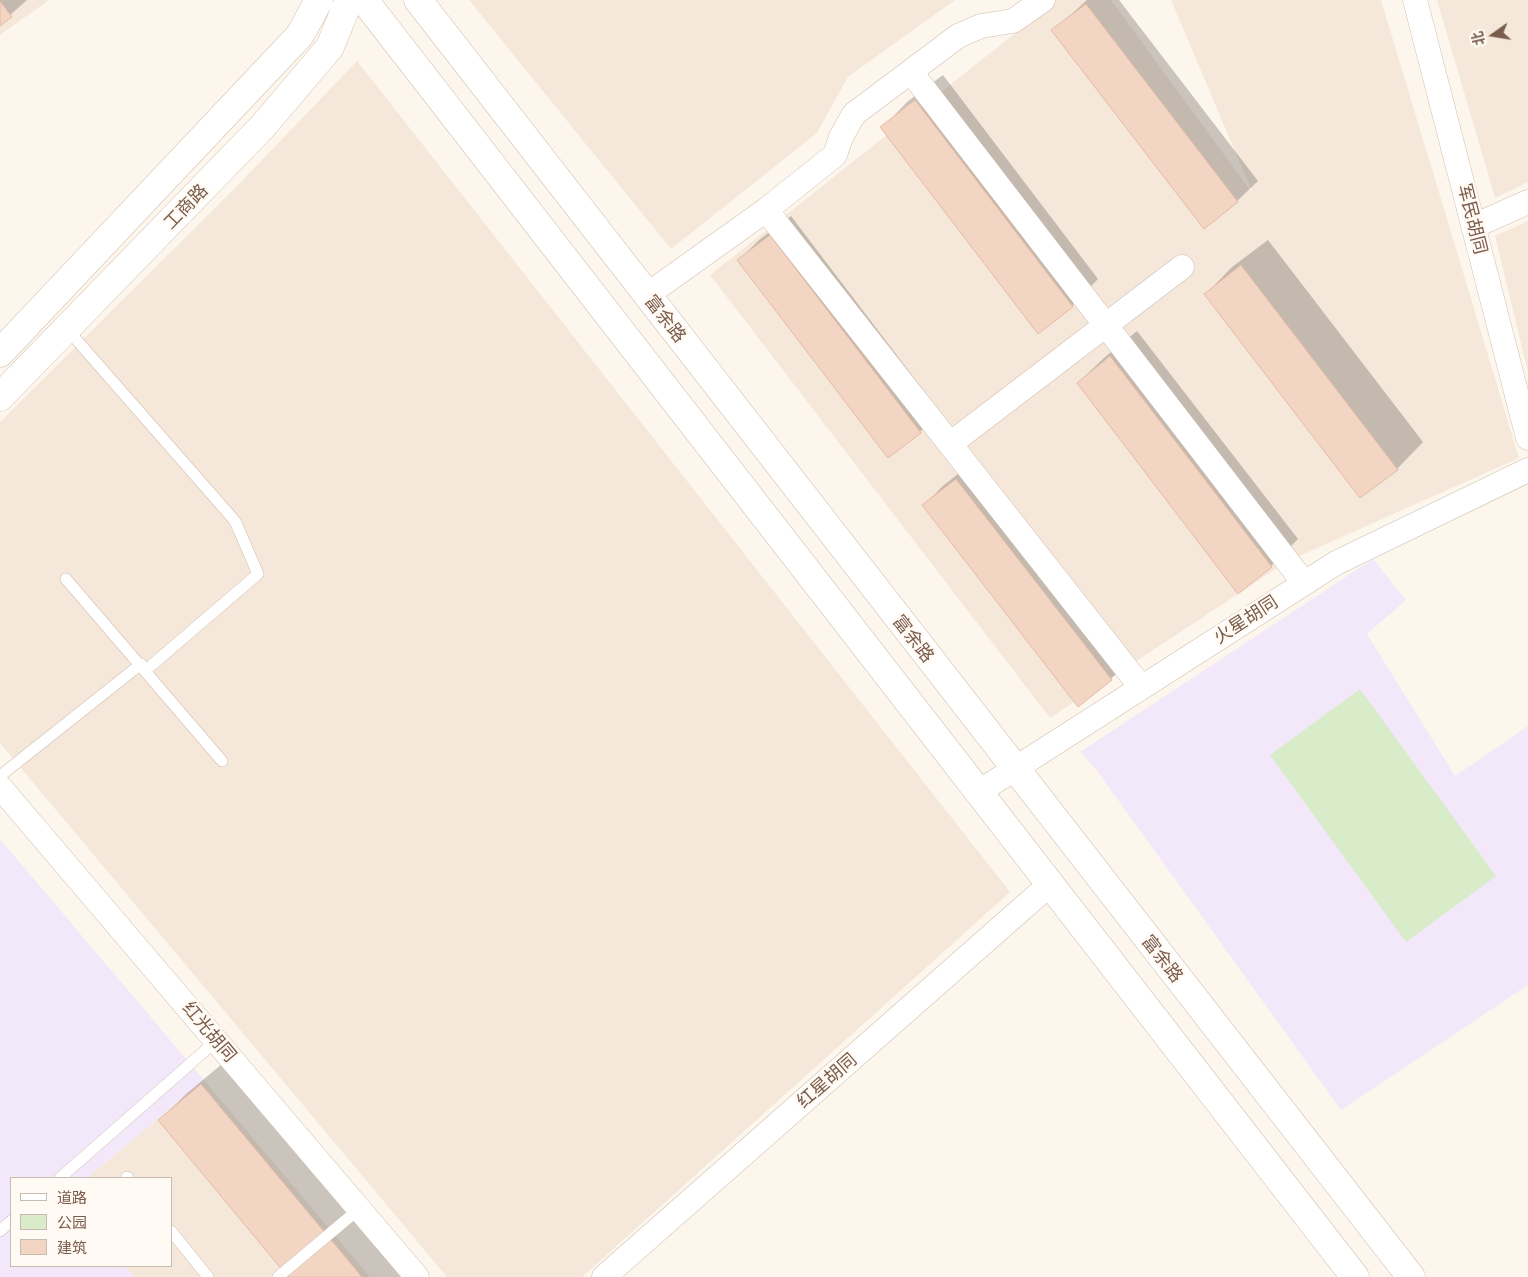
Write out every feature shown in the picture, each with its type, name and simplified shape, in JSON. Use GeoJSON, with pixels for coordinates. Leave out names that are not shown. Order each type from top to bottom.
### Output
{"type":"FeatureCollection","features":[{"type":"Feature","properties":{"kind":"street","name":"工商路"},"geometry":{"type":"LineString","coordinates":[[0,353],[300,36],[319,0]]}},
{"type":"Feature","properties":{"kind":"street","name":"工商路"},"geometry":{"type":"LineString","coordinates":[[0,397],[264,124],[330,47],[349,0]]}},
{"type":"Feature","properties":{"kind":"street"},"geometry":{"type":"LineString","coordinates":[[364,0],[977,793],[1355,1277]]}},
{"type":"Feature","properties":{"kind":"street","name":"富余路"},"geometry":{"type":"LineString","coordinates":[[418,0],[1410,1277]]}},
{"type":"Feature","properties":{"kind":"street"},"geometry":{"type":"LineString","coordinates":[[647,296],[766,210],[835,155],[841,137],[854,114],[958,36],[981,26],[1013,21],[1043,0]]}},
{"type":"Feature","properties":{"kind":"street","name":"军民胡同"},"geometry":{"type":"LineString","coordinates":[[1416,0],[1528,438]]}},
{"type":"Feature","properties":{"kind":"street"},"geometry":{"type":"LineString","coordinates":[[911,72],[1304,583]]}},
{"type":"Feature","properties":{"kind":"street"},"geometry":{"type":"LineString","coordinates":[[1474,226],[1528,202]]}},
{"type":"Feature","properties":{"kind":"street"},"geometry":{"type":"LineString","coordinates":[[766,210],[1141,687]]}},
{"type":"Feature","properties":{"kind":"street"},"geometry":{"type":"LineString","coordinates":[[950,444],[1182,267]]}},
{"type":"Feature","properties":{"kind":"street","name":"火星胡同"},"geometry":{"type":"LineString","coordinates":[[977,793],[1304,583],[1345,559],[1528,470]]}},
{"type":"Feature","properties":{"kind":"street","name":"红光胡同"},"geometry":{"type":"LineString","coordinates":[[0,787],[417,1277]]}},
{"type":"Feature","properties":{"kind":"street","name":"红星胡同"},"geometry":{"type":"LineString","coordinates":[[604,1277],[1049,885]]}},
{"type":"Feature","properties":{"kind":"lane"},"geometry":{"type":"LineString","coordinates":[[0,776],[143,667],[258,574],[235,521],[66,329]]}},
{"type":"Feature","properties":{"kind":"lane"},"geometry":{"type":"LineString","coordinates":[[66,579],[222,761]]}},
{"type":"Feature","properties":{"kind":"lane"},"geometry":{"type":"LineString","coordinates":[[61,1177],[216,1041]]}},
{"type":"Feature","properties":{"kind":"lane"},"geometry":{"type":"LineString","coordinates":[[278,1277],[359,1209]]}},
{"type":"Feature","properties":{"kind":"lane"},"geometry":{"type":"LineString","coordinates":[[0,1231],[10,1222]]}},
{"type":"Feature","properties":{"kind":"lane"},"geometry":{"type":"LineString","coordinates":[[172,1232],[208,1277]]}},
{"type":"Feature","properties":{"kind":"shaded area"},"geometry":{"type":"Polygon","coordinates":[[[0,0],[49,0],[0,35],[0,0]]]}},
{"type":"Feature","properties":{"kind":"shaded area"},"geometry":{"type":"Polygon","coordinates":[[[469,0],[955,0],[848,77],[817,133],[671,249],[469,0]]]}},
{"type":"Feature","properties":{"kind":"shaded area"},"geometry":{"type":"Polygon","coordinates":[[[1057,0],[1111,0],[1253,194],[1171,0],[1381,0],[1519,458],[1288,561],[1050,718],[710,275],[1057,0]]]}},
{"type":"Feature","properties":{"kind":"shaded area"},"geometry":{"type":"Polygon","coordinates":[[[1437,0],[1528,0],[1528,182],[1495,198],[1437,0]]]}},
{"type":"Feature","properties":{"kind":"shaded area"},"geometry":{"type":"Polygon","coordinates":[[[357,61],[1010,892],[582,1277],[447,1277],[0,743],[0,422],[238,185],[357,61]]]}},
{"type":"Feature","properties":{"kind":"shaded area"},"geometry":{"type":"Polygon","coordinates":[[[1528,221],[1528,372],[1495,236],[1528,221]]]}},
{"type":"Feature","properties":{"kind":"shaded area"},"geometry":{"type":"Polygon","coordinates":[[[1373,559],[1406,600],[1367,634],[1455,776],[1528,726],[1528,985],[1341,1110],[1095,768],[1080,752],[1373,559]]]}},
{"type":"Feature","properties":{"kind":"shaded area"},"geometry":{"type":"Polygon","coordinates":[[[0,839],[204,1080],[88,1177],[10,1177],[10,1267],[126,1267],[134,1277],[0,1277],[0,839]]]}},
{"type":"Feature","properties":{"kind":"shaded area"},"geometry":{"type":"Polygon","coordinates":[[[204,1080],[370,1277],[134,1277],[126,1267],[172,1267],[172,1177],[88,1177],[204,1080]]]}},
{"type":"Feature","properties":{"kind":"green space"},"geometry":{"type":"Polygon","coordinates":[[[1360,689],[1496,876],[1406,942],[1270,755],[1360,689]]]}},
{"type":"Feature","properties":{"kind":"building"},"geometry":{"type":"Polygon","coordinates":[[[0,1],[12,17],[0,26],[0,1]]]}},
{"type":"Feature","properties":{"kind":"building"},"geometry":{"type":"Polygon","coordinates":[[[1086,4],[1238,202],[1204,229],[1051,30],[1086,4]]]}},
{"type":"Feature","properties":{"kind":"building"},"geometry":{"type":"Polygon","coordinates":[[[915,100],[1073,307],[1038,334],[880,127],[915,100]]]}},
{"type":"Feature","properties":{"kind":"building"},"geometry":{"type":"Polygon","coordinates":[[[770,235],[921,433],[888,458],[737,260],[770,235]]]}},
{"type":"Feature","properties":{"kind":"building"},"geometry":{"type":"Polygon","coordinates":[[[1241,265],[1398,470],[1360,498],[1204,294],[1241,265]]]}},
{"type":"Feature","properties":{"kind":"building"},"geometry":{"type":"Polygon","coordinates":[[[1110,356],[1272,567],[1238,594],[1077,383],[1110,356]]]}},
{"type":"Feature","properties":{"kind":"building"},"geometry":{"type":"Polygon","coordinates":[[[956,479],[1112,680],[1078,707],[922,505],[956,479]]]}},
{"type":"Feature","properties":{"kind":"building"},"geometry":{"type":"Polygon","coordinates":[[[201,1084],[362,1277],[288,1277],[158,1120],[201,1084]]]}}]}
